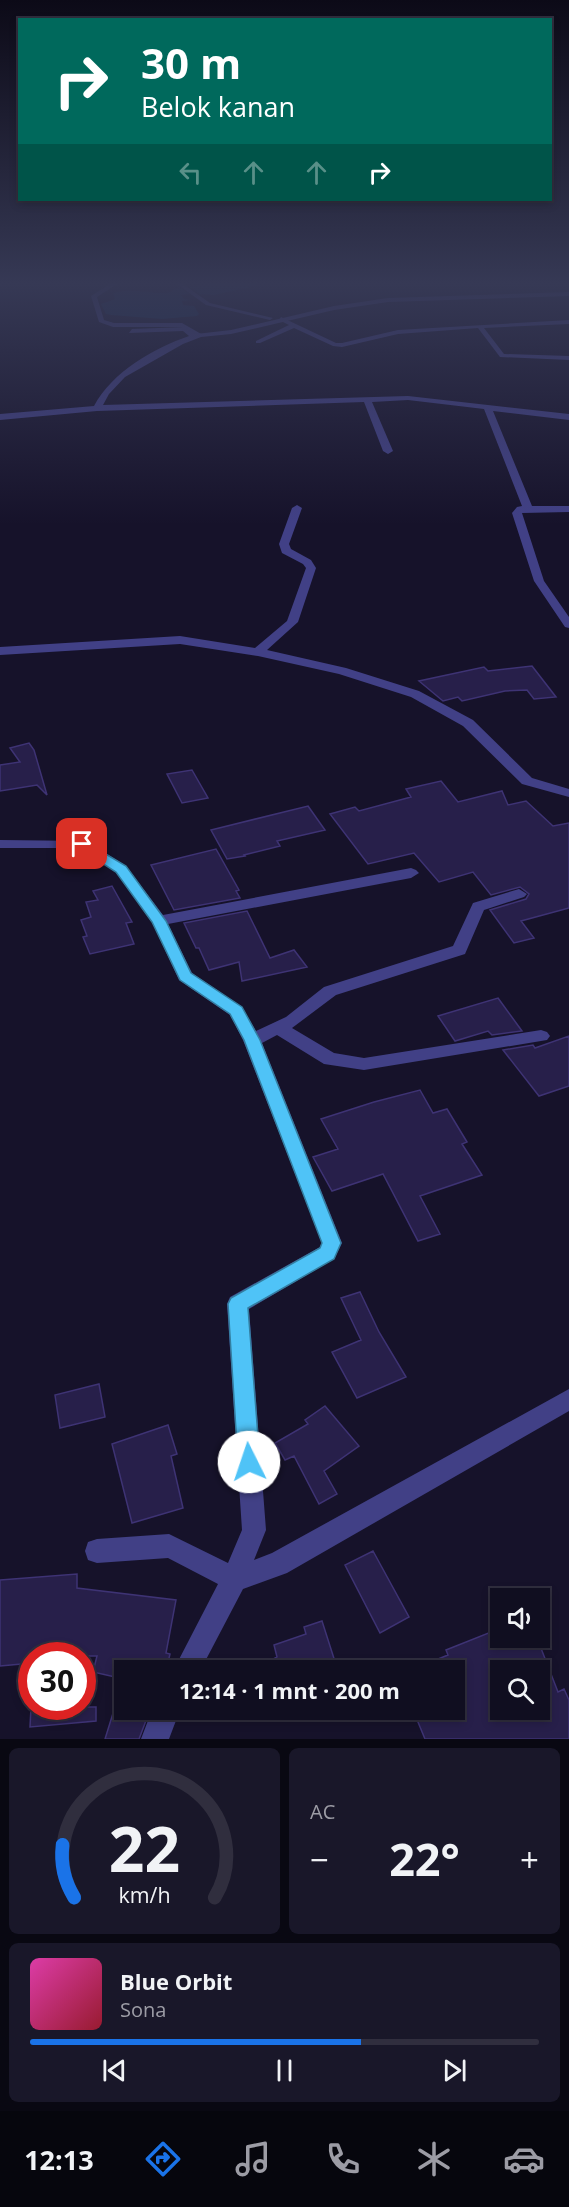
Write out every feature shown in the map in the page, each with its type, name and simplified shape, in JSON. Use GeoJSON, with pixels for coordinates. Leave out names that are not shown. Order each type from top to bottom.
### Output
{"type":"FeatureCollection","features":[{"type":"Feature","properties":{"kind":"street"},"geometry":{"type":"LineString","coordinates":[[97,408],[105,393],[122,375],[143,363]]}},
{"type":"Feature","properties":{"kind":"street"},"geometry":{"type":"LineString","coordinates":[[0,417],[97,408],[408,398],[569,417]]}},
{"type":"Feature","properties":{"kind":"street"},"geometry":{"type":"LineString","coordinates":[[367,399],[388,451]]}},
{"type":"Feature","properties":{"kind":"street"},"geometry":{"type":"LineString","coordinates":[[487,407],[528,508]]}},
{"type":"Feature","properties":{"kind":"street"},"geometry":{"type":"LineString","coordinates":[[258,652],[292,622],[311,568],[307,562],[286,551],[285,544],[297,508]]}},
{"type":"Feature","properties":{"kind":"street"},"geometry":{"type":"LineString","coordinates":[[569,508],[528,508],[520,509],[517,513],[539,581],[569,625]]}},
{"type":"Feature","properties":{"kind":"street"},"geometry":{"type":"LineString","coordinates":[[0,651],[180,640],[258,652],[342,671],[415,694],[468,723],[527,781],[569,793]]}},
{"type":"Feature","properties":{"kind":"street"},"geometry":{"type":"LineString","coordinates":[[0,844],[82,844],[121,869],[159,921],[185,976],[236,1011],[252,1040],[332,1243],[327,1253],[238,1304],[254,1530],[234,1579],[192,1660]]}},
{"type":"Feature","properties":{"kind":"street"},"geometry":{"type":"LineString","coordinates":[[159,921],[411,873]]}},
{"type":"Feature","properties":{"kind":"street"},"geometry":{"type":"LineString","coordinates":[[252,1040],[292,1021],[330,991],[459,950],[478,907],[519,894]]}},
{"type":"Feature","properties":{"kind":"street"},"geometry":{"type":"LineString","coordinates":[[278,1028],[330,1059],[364,1064],[541,1036]]}},
{"type":"Feature","properties":{"kind":"street"},"geometry":{"type":"LineString","coordinates":[[97,1551],[169,1546],[234,1579],[278,1564],[569,1399]]}},
{"type":"Feature","properties":{"kind":"street"},"geometry":{"type":"LineString","coordinates":[[155,1739],[162,1720]]}},
{"type":"Feature","properties":{"kind":"building"},"geometry":{"type":"Polygon","coordinates":[[[532,666],[556,697],[534,699],[527,690],[505,691],[462,701],[458,697],[443,701],[419,681],[484,667],[488,671],[532,666]]]}},
{"type":"Feature","properties":{"kind":"building"},"geometry":{"type":"Polygon","coordinates":[[[29,743],[34,750],[47,795],[37,785],[0,791],[0,765],[20,762],[10,748],[29,743]]]}},
{"type":"Feature","properties":{"kind":"building"},"geometry":{"type":"Polygon","coordinates":[[[192,770],[208,798],[182,803],[167,774],[192,770]]]}},
{"type":"Feature","properties":{"kind":"building"},"geometry":{"type":"Polygon","coordinates":[[[441,781],[458,802],[502,791],[508,805],[526,801],[553,826],[569,823],[569,908],[521,921],[534,938],[514,943],[490,910],[526,899],[529,894],[520,887],[491,895],[473,872],[439,882],[414,853],[368,864],[330,814],[355,807],[359,811],[411,797],[406,789],[441,781]]]}},
{"type":"Feature","properties":{"kind":"building"},"geometry":{"type":"Polygon","coordinates":[[[308,806],[325,830],[277,841],[280,846],[245,856],[227,859],[211,830],[308,806]]]}},
{"type":"Feature","properties":{"kind":"building"},"geometry":{"type":"Polygon","coordinates":[[[216,849],[239,890],[236,891],[240,898],[174,910],[151,865],[216,849]]]}},
{"type":"Feature","properties":{"kind":"building"},"geometry":{"type":"Polygon","coordinates":[[[112,886],[132,922],[126,923],[134,944],[90,954],[83,937],[87,936],[81,920],[91,917],[86,902],[98,900],[93,891],[112,886]]]}},
{"type":"Feature","properties":{"kind":"building"},"geometry":{"type":"Polygon","coordinates":[[[247,911],[270,958],[294,950],[307,967],[242,981],[239,962],[209,970],[184,923],[247,911]]]}},
{"type":"Feature","properties":{"kind":"building"},"geometry":{"type":"Polygon","coordinates":[[[498,998],[522,1031],[492,1035],[488,1031],[455,1041],[438,1016],[498,998]]]}},
{"type":"Feature","properties":{"kind":"building"},"geometry":{"type":"Polygon","coordinates":[[[569,1036],[569,1086],[539,1096],[503,1050],[533,1045],[535,1048],[569,1036]]]}},
{"type":"Feature","properties":{"kind":"building"},"geometry":{"type":"Polygon","coordinates":[[[420,1090],[433,1113],[447,1109],[467,1142],[462,1144],[482,1175],[420,1196],[440,1234],[418,1241],[383,1174],[332,1191],[313,1157],[338,1149],[321,1119],[420,1090]]]}},
{"type":"Feature","properties":{"kind":"building"},"geometry":{"type":"Polygon","coordinates":[[[360,1292],[379,1332],[406,1377],[357,1398],[332,1352],[361,1340],[341,1298],[360,1292]]]}},
{"type":"Feature","properties":{"kind":"building"},"geometry":{"type":"Polygon","coordinates":[[[99,1384],[105,1417],[60,1428],[55,1395],[99,1384]]]}},
{"type":"Feature","properties":{"kind":"building"},"geometry":{"type":"Polygon","coordinates":[[[325,1406],[359,1446],[324,1471],[337,1494],[319,1504],[294,1456],[285,1460],[275,1443],[308,1424],[305,1420],[325,1406]]]}},
{"type":"Feature","properties":{"kind":"building"},"geometry":{"type":"Polygon","coordinates":[[[168,1425],[177,1454],[171,1456],[183,1508],[132,1523],[112,1444],[168,1425]]]}},
{"type":"Feature","properties":{"kind":"building"},"geometry":{"type":"Polygon","coordinates":[[[373,1551],[409,1617],[380,1633],[345,1565],[373,1551]]]}},
{"type":"Feature","properties":{"kind":"building"},"geometry":{"type":"Polygon","coordinates":[[[77,1574],[77,1588],[176,1600],[166,1653],[170,1654],[169,1660],[114,1660],[114,1677],[96,1673],[96,1642],[18,1642],[18,1664],[0,1666],[0,1580],[77,1574]]]}},
{"type":"Feature","properties":{"kind":"building"},"geometry":{"type":"Polygon","coordinates":[[[322,1621],[334,1660],[272,1660],[277,1657],[274,1645],[306,1634],[304,1627],[322,1621]]]}},
{"type":"Feature","properties":{"kind":"building"},"geometry":{"type":"Polygon","coordinates":[[[490,1632],[490,1648],[541,1648],[546,1660],[490,1660],[490,1720],[550,1720],[550,1671],[558,1692],[564,1689],[569,1700],[569,1739],[425,1739],[417,1720],[465,1720],[465,1660],[436,1660],[448,1655],[446,1650],[490,1632]]]}},
{"type":"Feature","properties":{"kind":"building"},"geometry":{"type":"Polygon","coordinates":[[[114,1710],[114,1720],[146,1720],[139,1739],[105,1739],[114,1710]]]}},
{"type":"Feature","properties":{"kind":"building"},"geometry":{"type":"Polygon","coordinates":[[[30,1720],[96,1720],[96,1721],[30,1727],[30,1720]]]}},
{"type":"Feature","properties":{"kind":"route"},"geometry":{"type":"LineString","coordinates":[[82,844],[121,869],[159,921],[185,976],[236,1011],[252,1040],[332,1243],[327,1253],[238,1304],[249,1462]]}}]}
